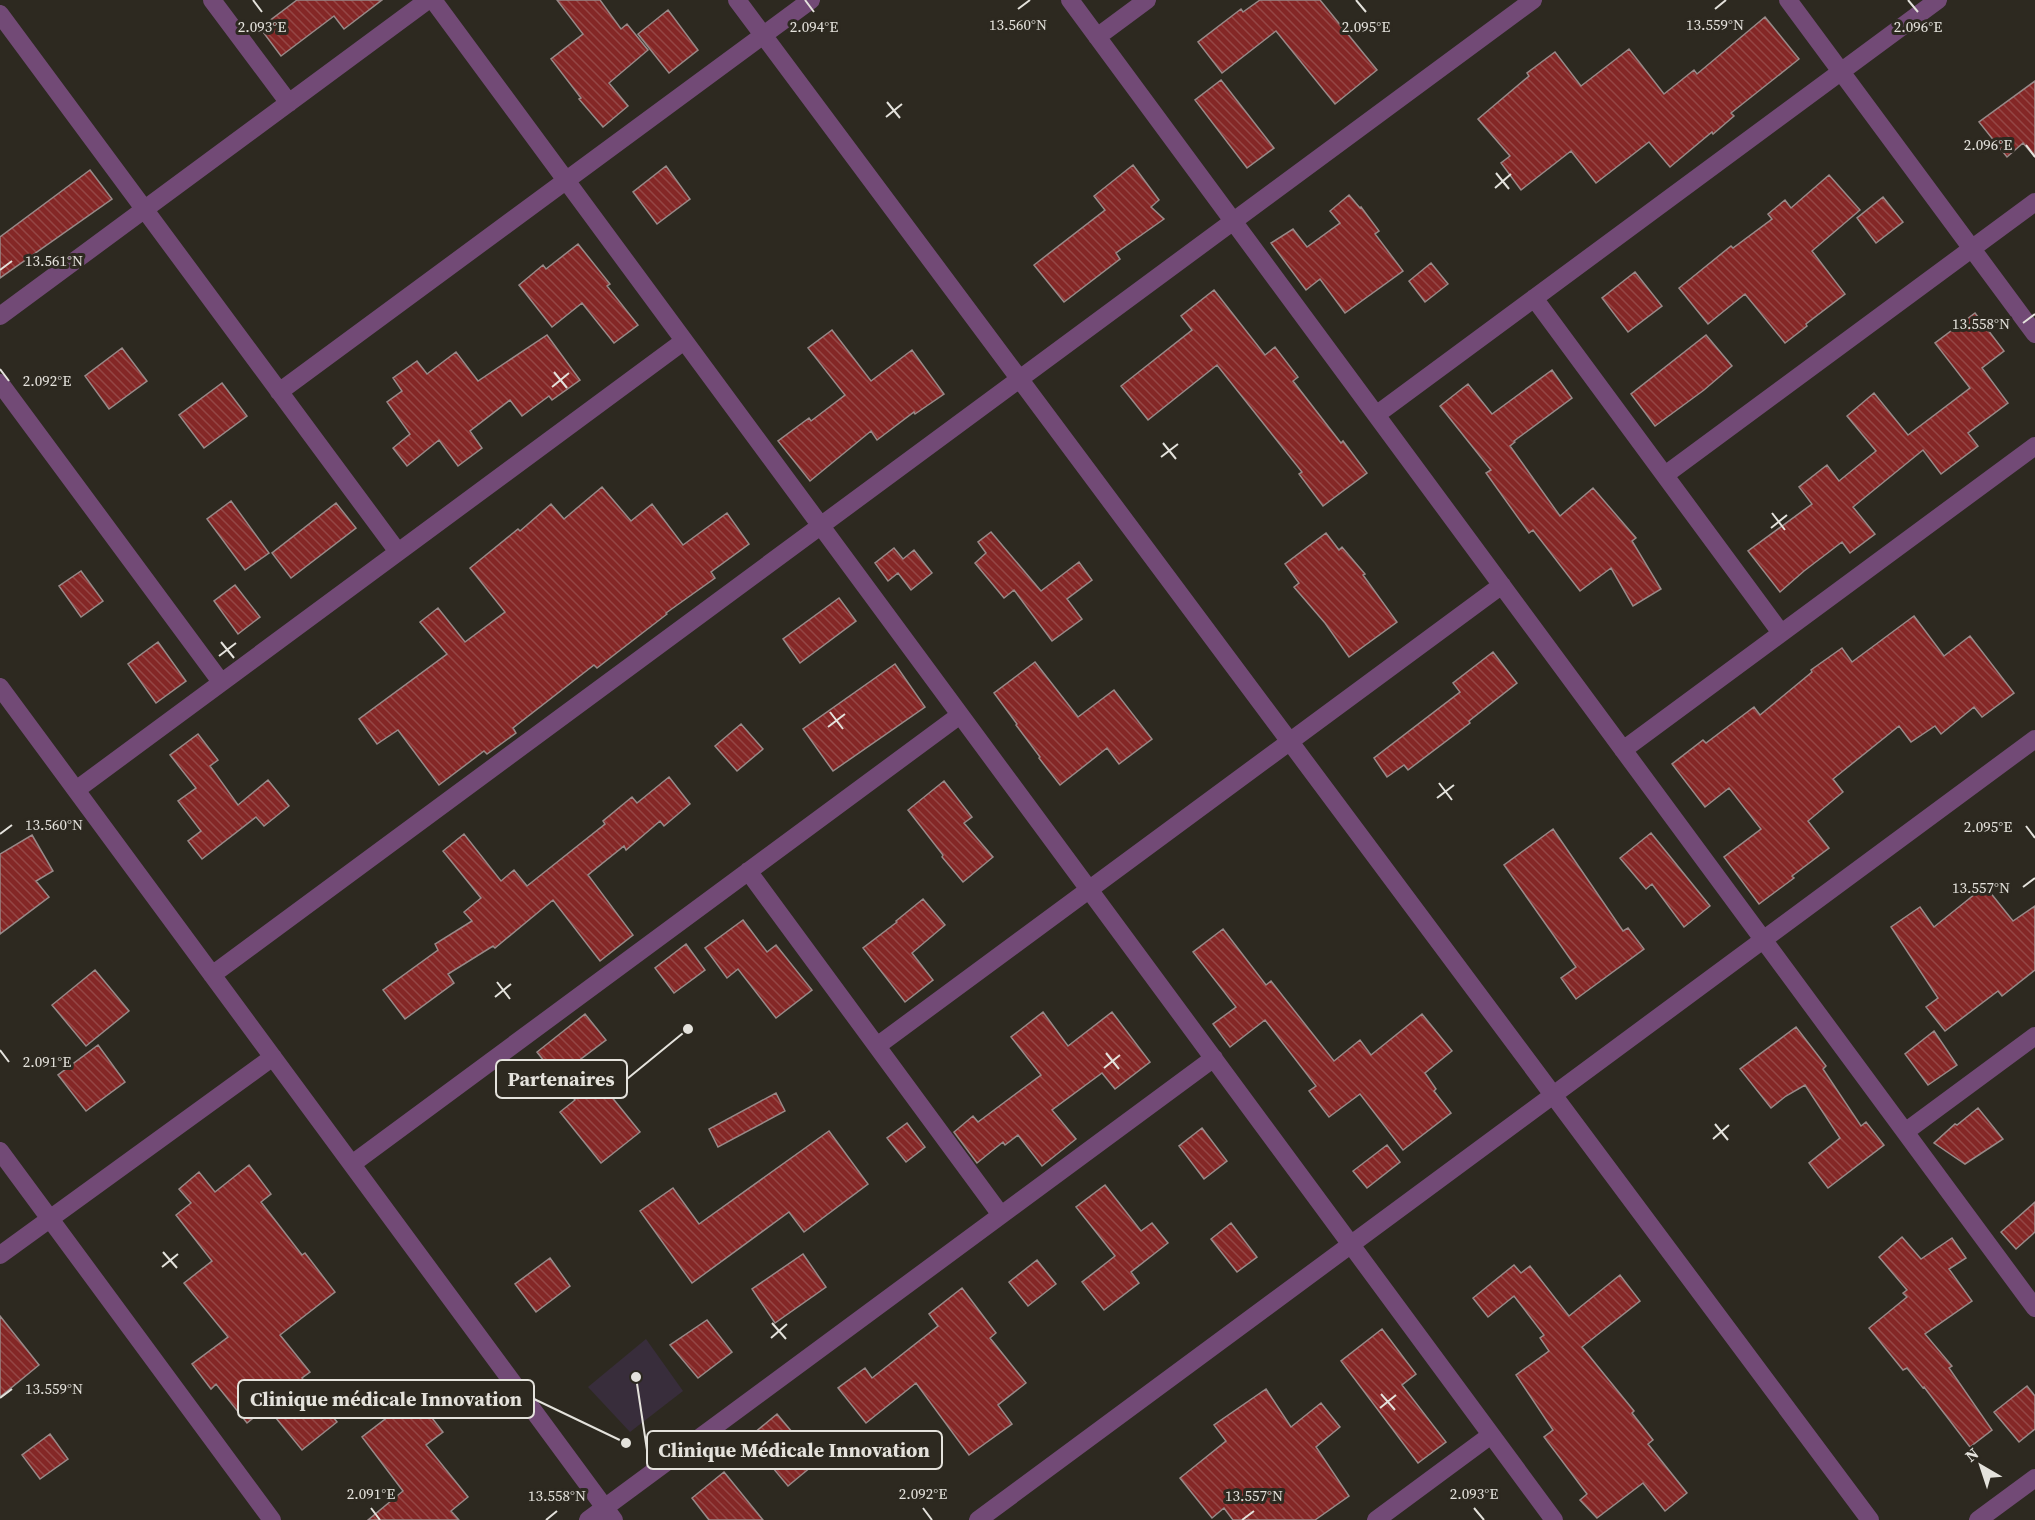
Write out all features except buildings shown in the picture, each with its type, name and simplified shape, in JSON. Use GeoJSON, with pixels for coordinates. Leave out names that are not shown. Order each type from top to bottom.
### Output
{"type":"FeatureCollection","features":[{"type":"Feature","properties":{"kind":"street"},"geometry":{"type":"LineString","coordinates":[[212,0],[289,103]]}},
{"type":"Feature","properties":{"kind":"street"},"geometry":{"type":"LineString","coordinates":[[0,316],[428,0]]}},
{"type":"Feature","properties":{"kind":"street"},"geometry":{"type":"LineString","coordinates":[[433,0],[1554,1520]]}},
{"type":"Feature","properties":{"kind":"street"},"geometry":{"type":"LineString","coordinates":[[737,0],[1870,1520]]}},
{"type":"Feature","properties":{"kind":"street"},"geometry":{"type":"LineString","coordinates":[[279,392],[811,0]]}},
{"type":"Feature","properties":{"kind":"street"},"geometry":{"type":"LineString","coordinates":[[1070,0],[2035,1308]]}},
{"type":"Feature","properties":{"kind":"street"},"geometry":{"type":"LineString","coordinates":[[1097,37],[1147,0]]}},
{"type":"Feature","properties":{"kind":"street"},"geometry":{"type":"LineString","coordinates":[[212,975],[1533,0]]}},
{"type":"Feature","properties":{"kind":"street"},"geometry":{"type":"LineString","coordinates":[[1788,0],[2035,334]]}},
{"type":"Feature","properties":{"kind":"street"},"geometry":{"type":"LineString","coordinates":[[1376,415],[1938,0]]}},
{"type":"Feature","properties":{"kind":"street"},"geometry":{"type":"LineString","coordinates":[[0,14],[398,552]]}},
{"type":"Feature","properties":{"kind":"street"},"geometry":{"type":"LineString","coordinates":[[1665,475],[2035,202]]}},
{"type":"Feature","properties":{"kind":"street"},"geometry":{"type":"LineString","coordinates":[[1534,298],[1781,633]]}},
{"type":"Feature","properties":{"kind":"street"},"geometry":{"type":"LineString","coordinates":[[76,790],[684,341]]}},
{"type":"Feature","properties":{"kind":"street"},"geometry":{"type":"LineString","coordinates":[[0,382],[221,682]]}},
{"type":"Feature","properties":{"kind":"street"},"geometry":{"type":"LineString","coordinates":[[1623,750],[2035,446]]}},
{"type":"Feature","properties":{"kind":"street"},"geometry":{"type":"LineString","coordinates":[[877,1046],[1502,585]]}},
{"type":"Feature","properties":{"kind":"street"},"geometry":{"type":"LineString","coordinates":[[0,687],[610,1514]]}},
{"type":"Feature","properties":{"kind":"street"},"geometry":{"type":"LineString","coordinates":[[352,1164],[960,715]]}},
{"type":"Feature","properties":{"kind":"street"},"geometry":{"type":"LineString","coordinates":[[978,1520],[2035,740]]}},
{"type":"Feature","properties":{"kind":"street"},"geometry":{"type":"LineString","coordinates":[[748,871],[1001,1215]]}},
{"type":"Feature","properties":{"kind":"street"},"geometry":{"type":"LineString","coordinates":[[1905,1132],[2035,1036]]}},
{"type":"Feature","properties":{"kind":"street"},"geometry":{"type":"LineString","coordinates":[[0,1255],[273,1057]]}},
{"type":"Feature","properties":{"kind":"street"},"geometry":{"type":"LineString","coordinates":[[588,1520],[610,1514],[1001,1215],[1214,1058]]}},
{"type":"Feature","properties":{"kind":"street"},"geometry":{"type":"LineString","coordinates":[[0,1152],[272,1520]]}},
{"type":"Feature","properties":{"kind":"street"},"geometry":{"type":"LineString","coordinates":[[1376,1520],[1491,1435]]}},
{"type":"Feature","properties":{"kind":"street"},"geometry":{"type":"LineString","coordinates":[[1978,1520],[2035,1478]]}},
{"type":"Feature","properties":{"kind":"shaded area"},"geometry":{"type":"Polygon","coordinates":[[[646,1339],[683,1391],[630,1432],[588,1387],[646,1339]]]}},
{"type":"Feature","properties":{"kind":"place","name":"Partenaires"},"geometry":{"type":"Point","coordinates":[688,1029]}},
{"type":"Feature","properties":{"kind":"place","name":"Clinique Médicale Innovation"},"geometry":{"type":"Point","coordinates":[636,1377]}},
{"type":"Feature","properties":{"kind":"place","name":"Clinique médicale Innovation"},"geometry":{"type":"Point","coordinates":[626,1443]}}]}
